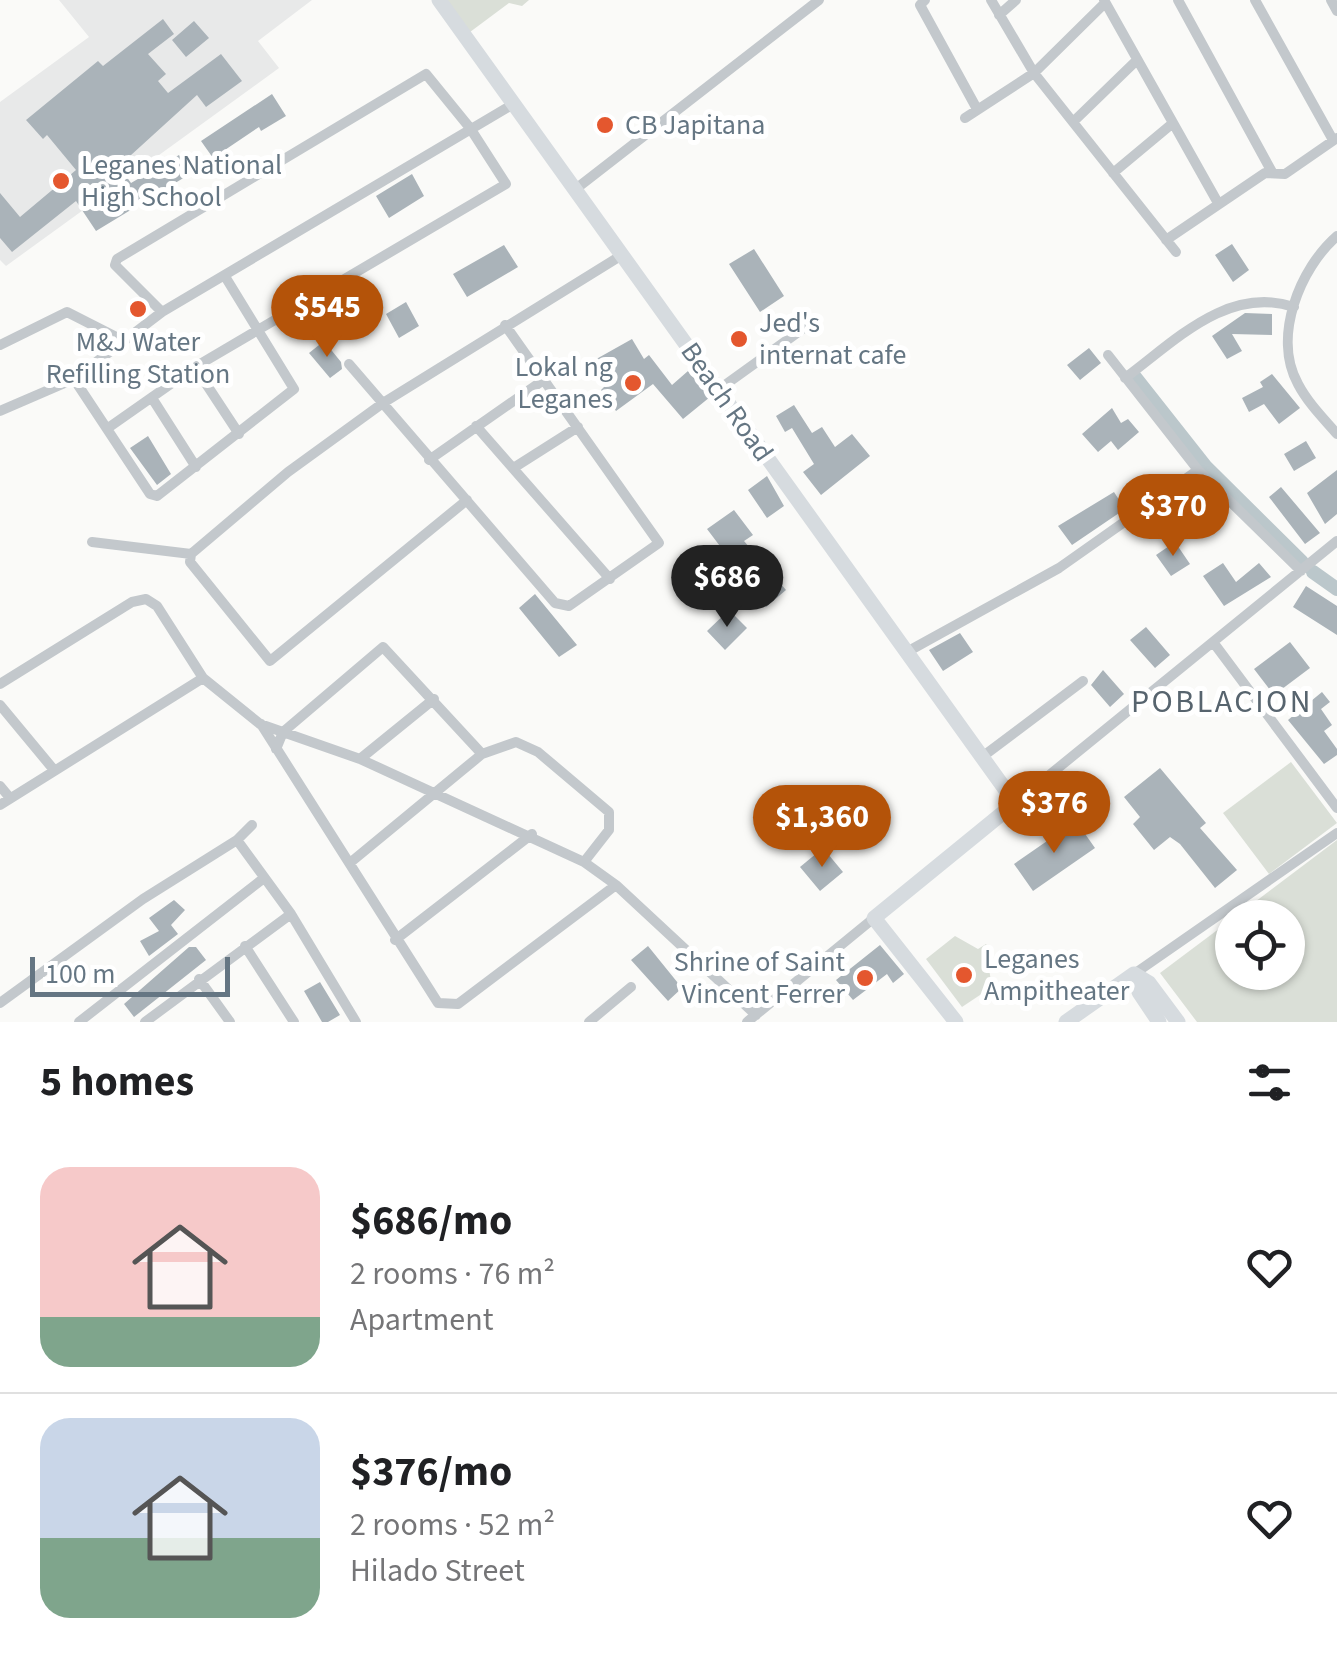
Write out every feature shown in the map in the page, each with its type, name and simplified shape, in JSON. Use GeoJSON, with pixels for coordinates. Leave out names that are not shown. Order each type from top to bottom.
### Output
{"type":"FeatureCollection","features":[{"type":"Feature","properties":{"kind":"main road","name":"Beach Road"},"geometry":{"type":"LineString","coordinates":[[439,0],[1016,803]]}},
{"type":"Feature","properties":{"kind":"main road"},"geometry":{"type":"LineString","coordinates":[[956,1022],[874,918],[1016,803]]}},
{"type":"Feature","properties":{"kind":"main road"},"geometry":{"type":"LineString","coordinates":[[1066,1022],[1134,974]]}},
{"type":"Feature","properties":{"kind":"main road"},"geometry":{"type":"LineString","coordinates":[[1134,974],[1139,992],[1159,1022]]}},
{"type":"Feature","properties":{"kind":"main road"},"geometry":{"type":"LineString","coordinates":[[1134,974],[1149,983],[1178,1022]]}},
{"type":"Feature","properties":{"kind":"street"},"geometry":{"type":"LineString","coordinates":[[577,188],[819,0]]}},
{"type":"Feature","properties":{"kind":"street"},"geometry":{"type":"LineString","coordinates":[[925,0],[920,5],[976,109]]}},
{"type":"Feature","properties":{"kind":"street"},"geometry":{"type":"LineString","coordinates":[[990,0],[1034,73],[1176,252]]}},
{"type":"Feature","properties":{"kind":"street"},"geometry":{"type":"LineString","coordinates":[[1000,15],[1016,0]]}},
{"type":"Feature","properties":{"kind":"street"},"geometry":{"type":"LineString","coordinates":[[1178,0],[1272,172]]}},
{"type":"Feature","properties":{"kind":"street"},"geometry":{"type":"LineString","coordinates":[[1166,240],[1264,172],[1286,174],[1335,139],[1255,0]]}},
{"type":"Feature","properties":{"kind":"street"},"geometry":{"type":"LineString","coordinates":[[1331,0],[1337,10]]}},
{"type":"Feature","properties":{"kind":"street"},"geometry":{"type":"LineString","coordinates":[[965,118],[1034,73],[1105,2],[1218,203]]}},
{"type":"Feature","properties":{"kind":"street"},"geometry":{"type":"LineString","coordinates":[[1073,122],[1138,60]]}},
{"type":"Feature","properties":{"kind":"street"},"geometry":{"type":"LineString","coordinates":[[108,428],[194,367],[506,185],[470,128],[426,74],[116,260],[115,265],[162,312]]}},
{"type":"Feature","properties":{"kind":"street"},"geometry":{"type":"LineString","coordinates":[[0,412],[74,379],[162,312],[226,278],[514,103]]}},
{"type":"Feature","properties":{"kind":"street"},"geometry":{"type":"LineString","coordinates":[[1113,173],[1173,123]]}},
{"type":"Feature","properties":{"kind":"street"},"geometry":{"type":"LineString","coordinates":[[1337,236],[1314,257],[1294,307],[1288,339],[1296,381],[1337,434]]}},
{"type":"Feature","properties":{"kind":"street"},"geometry":{"type":"LineString","coordinates":[[467,500],[270,661],[190,562],[192,554],[288,472],[383,403],[622,255]]}},
{"type":"Feature","properties":{"kind":"street"},"geometry":{"type":"LineString","coordinates":[[74,379],[153,496],[239,434],[295,387],[226,278]]}},
{"type":"Feature","properties":{"kind":"street"},"geometry":{"type":"LineString","coordinates":[[1125,378],[1199,322],[1234,304],[1252,300],[1294,307]]}},
{"type":"Feature","properties":{"kind":"street"},"geometry":{"type":"LineString","coordinates":[[0,345],[67,312],[124,340]]}},
{"type":"Feature","properties":{"kind":"street"},"geometry":{"type":"LineString","coordinates":[[718,390],[815,320]]}},
{"type":"Feature","properties":{"kind":"street"},"geometry":{"type":"LineString","coordinates":[[348,364],[554,603],[569,606],[658,543],[505,325]]}},
{"type":"Feature","properties":{"kind":"street"},"geometry":{"type":"LineString","coordinates":[[1108,355],[1198,470],[1302,571]]}},
{"type":"Feature","properties":{"kind":"street"},"geometry":{"type":"LineString","coordinates":[[194,367],[239,434]]}},
{"type":"Feature","properties":{"kind":"street"},"geometry":{"type":"LineString","coordinates":[[429,460],[545,380]]}},
{"type":"Feature","properties":{"kind":"street"},"geometry":{"type":"LineString","coordinates":[[152,398],[196,467]]}},
{"type":"Feature","properties":{"kind":"street"},"geometry":{"type":"LineString","coordinates":[[476,426],[516,467],[610,579]]}},
{"type":"Feature","properties":{"kind":"street"},"geometry":{"type":"LineString","coordinates":[[516,467],[578,426]]}},
{"type":"Feature","properties":{"kind":"street"},"geometry":{"type":"LineString","coordinates":[[905,653],[1059,568],[1198,470]]}},
{"type":"Feature","properties":{"kind":"street"},"geometry":{"type":"LineString","coordinates":[[1016,803],[1337,541]]}},
{"type":"Feature","properties":{"kind":"street"},"geometry":{"type":"LineString","coordinates":[[92,542],[192,554]]}},
{"type":"Feature","properties":{"kind":"street"},"geometry":{"type":"LineString","coordinates":[[0,684],[132,602],[146,599],[157,606],[203,678],[260,724],[351,862],[394,940],[438,1002],[458,1004],[616,885]]}},
{"type":"Feature","properties":{"kind":"street"},"geometry":{"type":"LineString","coordinates":[[1213,642],[1337,808]]}},
{"type":"Feature","properties":{"kind":"street"},"geometry":{"type":"LineString","coordinates":[[276,749],[283,732],[383,647],[482,754]]}},
{"type":"Feature","properties":{"kind":"street"},"geometry":{"type":"LineString","coordinates":[[0,786],[5,802],[203,678]]}},
{"type":"Feature","properties":{"kind":"street"},"geometry":{"type":"LineString","coordinates":[[982,758],[1083,681]]}},
{"type":"Feature","properties":{"kind":"street"},"geometry":{"type":"LineString","coordinates":[[360,760],[434,699]]}},
{"type":"Feature","properties":{"kind":"street"},"geometry":{"type":"LineString","coordinates":[[0,704],[54,770]]}},
{"type":"Feature","properties":{"kind":"street"},"geometry":{"type":"LineString","coordinates":[[260,724],[360,760],[532,834],[584,862],[616,885],[752,1018],[874,918]]}},
{"type":"Feature","properties":{"kind":"street"},"geometry":{"type":"LineString","coordinates":[[351,862],[482,754],[516,742],[538,752],[610,812],[613,822],[609,830],[584,862]]}},
{"type":"Feature","properties":{"kind":"street"},"geometry":{"type":"LineString","coordinates":[[0,1003],[142,900],[237,840],[252,825]]}},
{"type":"Feature","properties":{"kind":"street"},"geometry":{"type":"LineString","coordinates":[[1134,974],[1337,833]]}},
{"type":"Feature","properties":{"kind":"street"},"geometry":{"type":"LineString","coordinates":[[394,940],[532,834]]}},
{"type":"Feature","properties":{"kind":"street"},"geometry":{"type":"LineString","coordinates":[[237,840],[291,914],[354,1021]]}},
{"type":"Feature","properties":{"kind":"street"},"geometry":{"type":"LineString","coordinates":[[79,1022],[264,878]]}},
{"type":"Feature","properties":{"kind":"street"},"geometry":{"type":"LineString","coordinates":[[145,1022],[159,1018],[199,979],[291,914]]}},
{"type":"Feature","properties":{"kind":"street"},"geometry":{"type":"LineString","coordinates":[[245,946],[294,1022]]}},
{"type":"Feature","properties":{"kind":"street"},"geometry":{"type":"LineString","coordinates":[[199,979],[230,1022]]}},
{"type":"Feature","properties":{"kind":"street"},"geometry":{"type":"LineString","coordinates":[[588,1022],[630,987]]}},
{"type":"Feature","properties":{"kind":"shaded area","name":"Leganes National High School"},"geometry":{"type":"Polygon","coordinates":[[[59,0],[312,0],[258,41],[279,68],[6,266],[0,260],[0,102],[89,37],[59,0]]]}},
{"type":"Feature","properties":{"kind":"shaded area"},"geometry":{"type":"Polygon","coordinates":[[[442,0],[529,0],[522,6],[509,3],[466,35],[442,0]]]}},
{"type":"Feature","properties":{"kind":"shaded area"},"geometry":{"type":"Polygon","coordinates":[[[1291,762],[1337,823],[1269,874],[1223,813],[1291,762]]]}},
{"type":"Feature","properties":{"kind":"shaded area"},"geometry":{"type":"Polygon","coordinates":[[[1337,840],[1337,1022],[1197,1022],[1160,973],[1215,932],[1215,990],[1305,990],[1305,900],[1258,900],[1337,840]]]}},
{"type":"Feature","properties":{"kind":"shaded area","name":"Leganes Ampitheater"},"geometry":{"type":"Polygon","coordinates":[[[955,936],[978,949],[986,944],[994,958],[988,963],[992,987],[962,1007],[926,959],[955,936]]]}},
{"type":"Feature","properties":{"kind":"building"},"geometry":{"type":"Polygon","coordinates":[[[163,19],[174,34],[148,54],[166,74],[158,81],[168,93],[221,54],[242,81],[206,107],[197,95],[119,166],[131,183],[179,155],[190,174],[96,231],[76,201],[12,252],[0,238],[0,193],[20,217],[76,170],[47,135],[43,139],[26,120],[98,61],[103,66],[163,19]]]}},
{"type":"Feature","properties":{"kind":"building"},"geometry":{"type":"Polygon","coordinates":[[[194,21],[209,38],[186,57],[172,40],[194,21]]]}},
{"type":"Feature","properties":{"kind":"building"},"geometry":{"type":"Polygon","coordinates":[[[272,94],[286,116],[261,131],[259,127],[213,158],[201,141],[272,94]]]}},
{"type":"Feature","properties":{"kind":"building"},"geometry":{"type":"Polygon","coordinates":[[[412,174],[424,196],[389,218],[376,196],[412,174]]]}},
{"type":"Feature","properties":{"kind":"building"},"geometry":{"type":"Polygon","coordinates":[[[1232,244],[1249,270],[1233,282],[1215,255],[1232,244]]]}},
{"type":"Feature","properties":{"kind":"building"},"geometry":{"type":"Polygon","coordinates":[[[504,245],[518,267],[467,297],[453,274],[504,245]]]}},
{"type":"Feature","properties":{"kind":"building"},"geometry":{"type":"Polygon","coordinates":[[[754,249],[784,296],[760,312],[729,264],[754,249]]]}},
{"type":"Feature","properties":{"kind":"building"},"geometry":{"type":"Polygon","coordinates":[[[406,302],[419,326],[399,338],[386,314],[406,302]]]}},
{"type":"Feature","properties":{"kind":"building"},"geometry":{"type":"Polygon","coordinates":[[[1245,313],[1272,314],[1272,335],[1232,334],[1242,351],[1227,359],[1212,336],[1245,313]]]}},
{"type":"Feature","properties":{"kind":"building"},"geometry":{"type":"Polygon","coordinates":[[[632,339],[644,359],[649,355],[672,385],[688,371],[710,397],[683,419],[653,384],[616,411],[601,390],[605,386],[591,362],[632,339]]]}},
{"type":"Feature","properties":{"kind":"building"},"geometry":{"type":"Polygon","coordinates":[[[324,341],[341,362],[342,369],[330,378],[309,353],[324,341]]]}},
{"type":"Feature","properties":{"kind":"building"},"geometry":{"type":"Polygon","coordinates":[[[1089,348],[1101,363],[1080,380],[1067,365],[1089,348]]]}},
{"type":"Feature","properties":{"kind":"building"},"geometry":{"type":"Polygon","coordinates":[[[1272,374],[1300,408],[1279,424],[1264,404],[1249,412],[1242,398],[1263,387],[1260,382],[1272,374]]]}},
{"type":"Feature","properties":{"kind":"building"},"geometry":{"type":"Polygon","coordinates":[[[794,405],[812,433],[822,427],[835,447],[852,434],[870,456],[821,495],[803,472],[814,464],[792,428],[785,432],[776,416],[794,405]]]}},
{"type":"Feature","properties":{"kind":"building"},"geometry":{"type":"Polygon","coordinates":[[[1112,408],[1121,423],[1128,419],[1139,432],[1118,450],[1111,441],[1098,452],[1082,434],[1112,408]]]}},
{"type":"Feature","properties":{"kind":"building"},"geometry":{"type":"Polygon","coordinates":[[[148,436],[171,474],[157,485],[130,448],[148,436]]]}},
{"type":"Feature","properties":{"kind":"building"},"geometry":{"type":"Polygon","coordinates":[[[1306,441],[1316,458],[1294,471],[1284,454],[1306,441]]]}},
{"type":"Feature","properties":{"kind":"building"},"geometry":{"type":"Polygon","coordinates":[[[1337,470],[1337,514],[1325,524],[1307,493],[1337,470]]]}},
{"type":"Feature","properties":{"kind":"building"},"geometry":{"type":"Polygon","coordinates":[[[767,476],[784,506],[767,518],[748,490],[767,476]]]}},
{"type":"Feature","properties":{"kind":"building"},"geometry":{"type":"Polygon","coordinates":[[[1281,487],[1320,533],[1305,544],[1269,497],[1281,487]]]}},
{"type":"Feature","properties":{"kind":"building"},"geometry":{"type":"Polygon","coordinates":[[[1114,492],[1125,509],[1072,545],[1058,526],[1114,492]]]}},
{"type":"Feature","properties":{"kind":"building"},"geometry":{"type":"Polygon","coordinates":[[[734,510],[753,535],[744,541],[786,590],[766,607],[707,529],[734,510]]]}},
{"type":"Feature","properties":{"kind":"building"},"geometry":{"type":"Polygon","coordinates":[[[1175,542],[1190,564],[1171,576],[1156,555],[1175,542]]]}},
{"type":"Feature","properties":{"kind":"building"},"geometry":{"type":"Polygon","coordinates":[[[1223,563],[1236,582],[1259,563],[1271,577],[1224,606],[1203,576],[1223,563]]]}},
{"type":"Feature","properties":{"kind":"building"},"geometry":{"type":"Polygon","coordinates":[[[1306,586],[1337,606],[1337,635],[1293,607],[1306,586]]]}},
{"type":"Feature","properties":{"kind":"building"},"geometry":{"type":"Polygon","coordinates":[[[535,594],[577,645],[559,657],[519,608],[535,594]]]}},
{"type":"Feature","properties":{"kind":"building"},"geometry":{"type":"Polygon","coordinates":[[[729,610],[747,628],[725,650],[707,631],[729,610]]]}},
{"type":"Feature","properties":{"kind":"building"},"geometry":{"type":"Polygon","coordinates":[[[1146,627],[1170,655],[1155,668],[1130,640],[1146,627]]]}},
{"type":"Feature","properties":{"kind":"building"},"geometry":{"type":"Polygon","coordinates":[[[960,633],[973,652],[943,671],[929,650],[960,633]]]}},
{"type":"Feature","properties":{"kind":"building"},"geometry":{"type":"Polygon","coordinates":[[[1290,642],[1310,668],[1274,695],[1254,669],[1290,642]]]}},
{"type":"Feature","properties":{"kind":"building"},"geometry":{"type":"Polygon","coordinates":[[[1103,670],[1124,694],[1110,707],[1091,685],[1103,670]]]}},
{"type":"Feature","properties":{"kind":"building"},"geometry":{"type":"Polygon","coordinates":[[[1322,692],[1330,702],[1321,709],[1332,725],[1324,731],[1337,749],[1337,755],[1324,764],[1288,720],[1322,692]]]}},
{"type":"Feature","properties":{"kind":"building"},"geometry":{"type":"Polygon","coordinates":[[[1160,768],[1206,823],[1200,828],[1237,870],[1215,888],[1180,844],[1170,837],[1154,850],[1133,824],[1140,817],[1124,797],[1160,768]]]}},
{"type":"Feature","properties":{"kind":"building"},"geometry":{"type":"Polygon","coordinates":[[[1076,821],[1095,848],[1033,891],[1014,864],[1076,821]]]}},
{"type":"Feature","properties":{"kind":"building"},"geometry":{"type":"Polygon","coordinates":[[[823,848],[843,872],[820,891],[800,867],[823,848]]]}},
{"type":"Feature","properties":{"kind":"building"},"geometry":{"type":"Polygon","coordinates":[[[174,900],[185,910],[171,925],[178,934],[149,956],[140,941],[159,931],[149,918],[174,900]]]}},
{"type":"Feature","properties":{"kind":"building"},"geometry":{"type":"Polygon","coordinates":[[[880,945],[904,974],[893,983],[887,974],[853,1000],[836,980],[880,945]]]}},
{"type":"Feature","properties":{"kind":"building"},"geometry":{"type":"Polygon","coordinates":[[[648,946],[682,988],[668,1001],[631,960],[648,946]]]}},
{"type":"Feature","properties":{"kind":"building"},"geometry":{"type":"Polygon","coordinates":[[[189,947],[196,947],[206,960],[134,1017],[124,1004],[189,947]]]}},
{"type":"Feature","properties":{"kind":"building"},"geometry":{"type":"Polygon","coordinates":[[[320,982],[340,1015],[328,1022],[322,1022],[304,991],[320,982]]]}},
{"type":"Feature","properties":{"kind":"waterway"},"geometry":{"type":"LineString","coordinates":[[1135,377],[1206,467],[1302,562]]}},
{"type":"Feature","properties":{"kind":"waterway"},"geometry":{"type":"LineString","coordinates":[[1313,572],[1337,589]]}},
{"type":"Feature","properties":{"kind":"place","name":"CB Japitana"},"geometry":{"type":"Point","coordinates":[605,125]}},
{"type":"Feature","properties":{"kind":"place","name":"Leganes National High School"},"geometry":{"type":"Point","coordinates":[61,181]}},
{"type":"Feature","properties":{"kind":"place","name":"M&J Water Refilling Station"},"geometry":{"type":"Point","coordinates":[138,309]}},
{"type":"Feature","properties":{"kind":"place","name":"Jed's internat cafe"},"geometry":{"type":"Point","coordinates":[739,339]}},
{"type":"Feature","properties":{"kind":"place","name":"Lokal ng Leganes"},"geometry":{"type":"Point","coordinates":[633,383]}},
{"type":"Feature","properties":{"kind":"place","name":"Leganes Ampitheater"},"geometry":{"type":"Point","coordinates":[964,975]}},
{"type":"Feature","properties":{"kind":"place","name":"Shrine of Saint Vincent Ferrer"},"geometry":{"type":"Point","coordinates":[865,978]}},
{"type":"Feature","properties":{"kind":"district","name":"POBLACION"},"geometry":{"type":"Point","coordinates":[1222,702]}}]}
